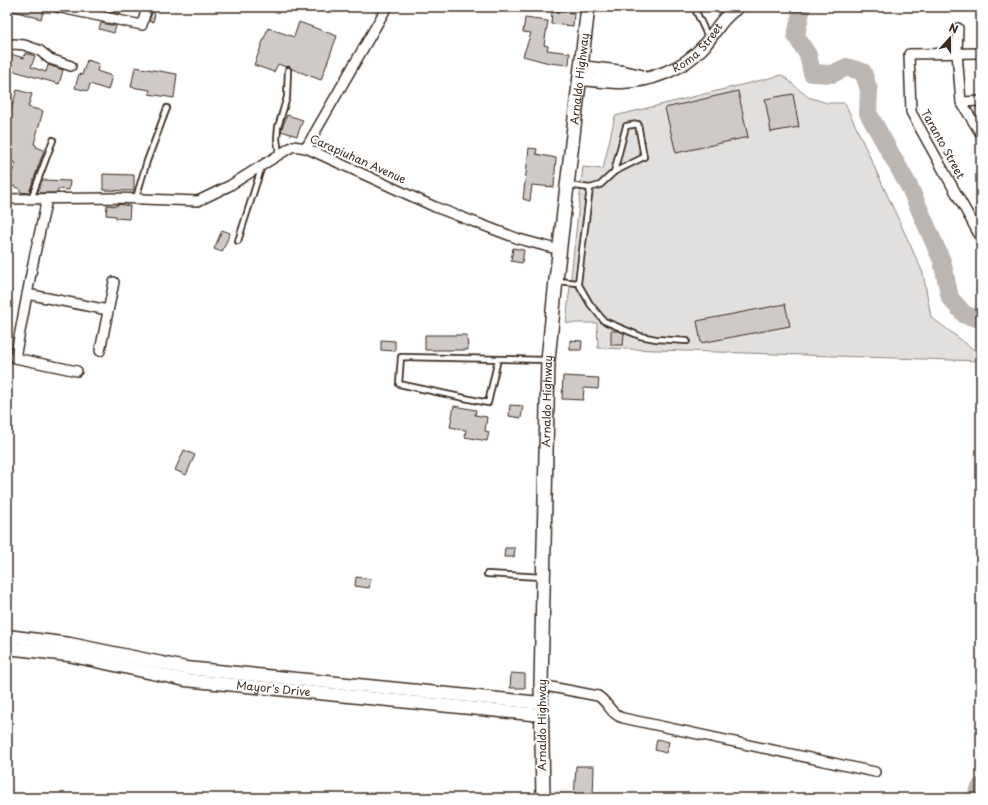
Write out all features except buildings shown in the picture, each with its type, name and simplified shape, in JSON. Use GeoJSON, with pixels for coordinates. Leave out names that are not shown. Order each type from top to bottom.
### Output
{"type":"FeatureCollection","features":[{"type":"Feature","properties":{"kind":"main road","name":"Arnaldo Highway"},"geometry":{"type":"LineString","coordinates":[[543,798],[541,685],[548,360],[588,7]]}},
{"type":"Feature","properties":{"kind":"street"},"geometry":{"type":"LineString","coordinates":[[56,7],[142,25],[147,7]]}},
{"type":"Feature","properties":{"kind":"street"},"geometry":{"type":"LineString","coordinates":[[306,148],[387,7]]}},
{"type":"Feature","properties":{"kind":"street","name":"Roma Street"},"geometry":{"type":"LineString","coordinates":[[580,73],[623,82],[664,73],[679,66],[692,57],[724,18],[738,7]]}},
{"type":"Feature","properties":{"kind":"street"},"geometry":{"type":"LineString","coordinates":[[958,28],[957,53],[962,102],[981,134]]}},
{"type":"Feature","properties":{"kind":"street"},"geometry":{"type":"LineString","coordinates":[[7,46],[14,44],[24,45],[39,50],[50,59],[71,66]]}},
{"type":"Feature","properties":{"kind":"street"},"geometry":{"type":"LineString","coordinates":[[957,53],[981,53]]}},
{"type":"Feature","properties":{"kind":"street","name":"Taranto Street"},"geometry":{"type":"LineString","coordinates":[[957,53],[909,54],[911,112],[981,238]]}},
{"type":"Feature","properties":{"kind":"street"},"geometry":{"type":"LineString","coordinates":[[962,102],[981,101]]}},
{"type":"Feature","properties":{"kind":"street","name":"Carapiuhan Avenue"},"geometry":{"type":"LineString","coordinates":[[7,199],[136,198],[198,201],[229,186],[294,146],[306,148],[435,207],[519,239],[560,250]]}},
{"type":"Feature","properties":{"kind":"street"},"geometry":{"type":"LineString","coordinates":[[47,199],[15,358],[77,371]]}},
{"type":"Feature","properties":{"kind":"street"},"geometry":{"type":"LineString","coordinates":[[100,351],[114,282]]}},
{"type":"Feature","properties":{"kind":"street"},"geometry":{"type":"LineString","coordinates":[[27,294],[108,310]]}},
{"type":"Feature","properties":{"kind":"street","name":"Mayor's Drive"},"geometry":{"type":"LineString","coordinates":[[7,636],[70,644],[254,681]]}},
{"type":"Feature","properties":{"kind":"street","name":"Mayor's Drive"},"geometry":{"type":"LineString","coordinates":[[7,648],[68,655],[185,680],[254,681],[541,709]]}},
{"type":"Feature","properties":{"kind":"street"},"geometry":{"type":"LineString","coordinates":[[541,685],[598,696],[615,714],[623,718],[875,772]]}},
{"type":"Feature","properties":{"kind":"lane"},"geometry":{"type":"LineString","coordinates":[[694,7],[708,39]]}},
{"type":"Feature","properties":{"kind":"lane"},"geometry":{"type":"LineString","coordinates":[[279,154],[277,139],[278,127],[287,97],[288,70]]}},
{"type":"Feature","properties":{"kind":"lane"},"geometry":{"type":"LineString","coordinates":[[136,198],[147,162],[167,108]]}},
{"type":"Feature","properties":{"kind":"lane"},"geometry":{"type":"LineString","coordinates":[[568,185],[590,188],[600,185],[614,172],[644,157],[638,124],[626,126],[614,172]]}},
{"type":"Feature","properties":{"kind":"lane"},"geometry":{"type":"LineString","coordinates":[[31,199],[53,140]]}},
{"type":"Feature","properties":{"kind":"lane"},"geometry":{"type":"LineString","coordinates":[[238,241],[263,165]]}},
{"type":"Feature","properties":{"kind":"lane"},"geometry":{"type":"LineString","coordinates":[[590,188],[578,283],[590,304],[604,321],[640,336],[656,339],[687,341]]}},
{"type":"Feature","properties":{"kind":"lane"},"geometry":{"type":"LineString","coordinates":[[556,280],[578,283]]}},
{"type":"Feature","properties":{"kind":"lane"},"geometry":{"type":"LineString","coordinates":[[498,359],[488,403],[399,384],[401,358],[498,359],[548,360]]}},
{"type":"Feature","properties":{"kind":"lane"},"geometry":{"type":"LineString","coordinates":[[488,574],[543,577]]}},
{"type":"Feature","properties":{"kind":"shaded area"},"geometry":{"type":"Polygon","coordinates":[[[782,75],[808,97],[827,103],[845,103],[923,273],[931,317],[981,355],[981,361],[598,348],[597,323],[566,323],[583,167],[603,169],[615,116],[782,75]]]}},
{"type":"Feature","properties":{"kind":"shaded area"},"geometry":{"type":"Polygon","coordinates":[[[550,790],[562,790],[610,798],[551,798],[550,790]]]}},
{"type":"Feature","properties":{"kind":"waterway"},"geometry":{"type":"LineString","coordinates":[[802,7],[796,36],[808,55],[812,73],[832,74],[847,67],[863,72],[869,90],[868,113],[910,188],[942,261],[950,298],[965,315],[981,319]]}},
{"type":"Feature","properties":{"kind":"waterway"},"geometry":{"type":"LineString","coordinates":[[975,798],[981,786]]}}]}
